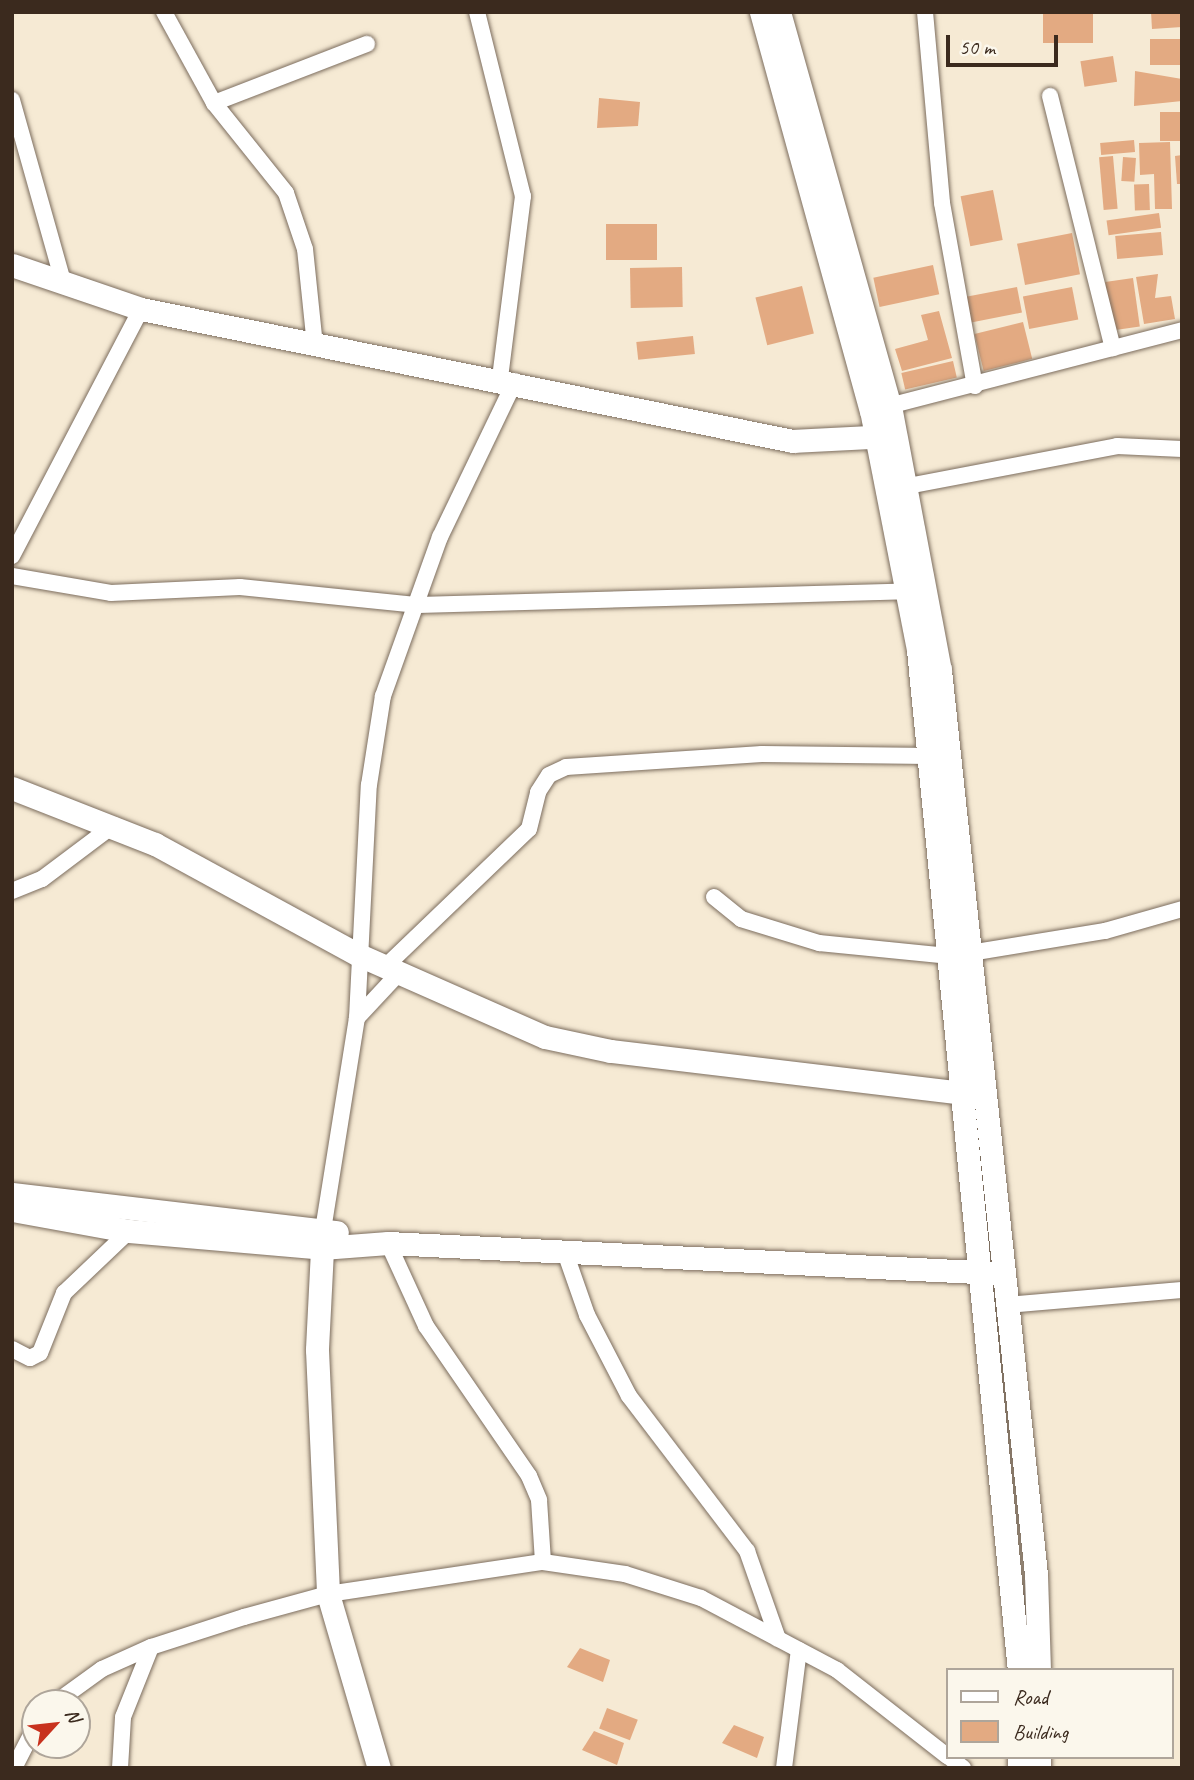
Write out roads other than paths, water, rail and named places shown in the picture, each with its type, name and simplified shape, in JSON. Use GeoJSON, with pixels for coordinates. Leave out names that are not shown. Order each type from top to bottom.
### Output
{"type":"FeatureCollection","features":[{"type":"Feature","properties":{"kind":"main road"},"geometry":{"type":"LineString","coordinates":[[761,12],[881,408]]}},
{"type":"Feature","properties":{"kind":"main road"},"geometry":{"type":"LineString","coordinates":[[779,12],[887,437],[906,591],[960,954],[964,1093],[992,1272],[1006,1306],[1036,1575],[1039,1668]]}},
{"type":"Feature","properties":{"kind":"main road"},"geometry":{"type":"LineString","coordinates":[[12,265],[141,309],[314,345],[508,380],[793,441],[887,437]]}},
{"type":"Feature","properties":{"kind":"main road"},"geometry":{"type":"LineString","coordinates":[[887,437],[908,486],[940,670],[960,954],[992,1272],[1019,1668]]}},
{"type":"Feature","properties":{"kind":"main road"},"geometry":{"type":"LineString","coordinates":[[12,788],[114,825],[359,955],[545,1037],[611,1051],[964,1093]]}},
{"type":"Feature","properties":{"kind":"main road"},"geometry":{"type":"LineString","coordinates":[[12,1194],[323,1239]]}},
{"type":"Feature","properties":{"kind":"main road"},"geometry":{"type":"LineString","coordinates":[[12,1210],[130,1231],[323,1239],[566,1255],[992,1272]]}},
{"type":"Feature","properties":{"kind":"main road"},"geometry":{"type":"LineString","coordinates":[[323,1239],[317,1350],[328,1594],[379,1768]]}},
{"type":"Feature","properties":{"kind":"street"},"geometry":{"type":"LineString","coordinates":[[164,12],[214,103],[286,194],[305,249],[314,345]]}},
{"type":"Feature","properties":{"kind":"street"},"geometry":{"type":"LineString","coordinates":[[323,1239],[357,1018],[369,785],[383,696],[418,605],[440,537],[508,380],[523,196],[477,12]]}},
{"type":"Feature","properties":{"kind":"street"},"geometry":{"type":"LineString","coordinates":[[925,12],[942,203],[975,386]]}},
{"type":"Feature","properties":{"kind":"street"},"geometry":{"type":"LineString","coordinates":[[214,103],[367,44]]}},
{"type":"Feature","properties":{"kind":"street"},"geometry":{"type":"LineString","coordinates":[[1050,96],[1113,348]]}},
{"type":"Feature","properties":{"kind":"street"},"geometry":{"type":"LineString","coordinates":[[12,100],[63,282]]}},
{"type":"Feature","properties":{"kind":"street"},"geometry":{"type":"LineString","coordinates":[[12,556],[141,309]]}},
{"type":"Feature","properties":{"kind":"street"},"geometry":{"type":"LineString","coordinates":[[881,408],[975,386],[1182,330]]}},
{"type":"Feature","properties":{"kind":"street"},"geometry":{"type":"LineString","coordinates":[[908,486],[1117,446],[1182,449]]}},
{"type":"Feature","properties":{"kind":"street"},"geometry":{"type":"LineString","coordinates":[[12,576],[111,593],[240,587],[418,605],[906,591]]}},
{"type":"Feature","properties":{"kind":"street"},"geometry":{"type":"LineString","coordinates":[[357,1018],[392,970],[530,828],[538,792],[549,775],[566,767],[762,754],[930,756]]}},
{"type":"Feature","properties":{"kind":"street"},"geometry":{"type":"LineString","coordinates":[[12,891],[42,879],[114,825]]}},
{"type":"Feature","properties":{"kind":"street"},"geometry":{"type":"LineString","coordinates":[[714,897],[741,919],[819,943],[960,954],[1105,931],[1182,909]]}},
{"type":"Feature","properties":{"kind":"street"},"geometry":{"type":"LineString","coordinates":[[12,1349],[30,1358],[40,1353],[64,1293],[130,1231]]}},
{"type":"Feature","properties":{"kind":"street"},"geometry":{"type":"LineString","coordinates":[[388,1243],[426,1326],[530,1476],[539,1500],[543,1563]]}},
{"type":"Feature","properties":{"kind":"street"},"geometry":{"type":"LineString","coordinates":[[566,1255],[587,1315],[629,1396],[747,1551],[778,1639]]}},
{"type":"Feature","properties":{"kind":"street"},"geometry":{"type":"LineString","coordinates":[[1006,1306],[1182,1290]]}},
{"type":"Feature","properties":{"kind":"street"},"geometry":{"type":"LineString","coordinates":[[74,1689],[102,1669],[151,1647],[328,1594],[543,1563],[625,1574],[701,1598],[837,1670],[946,1755]]}},
{"type":"Feature","properties":{"kind":"street"},"geometry":{"type":"LineString","coordinates":[[120,1768],[123,1717],[151,1647]]}},
{"type":"Feature","properties":{"kind":"street"},"geometry":{"type":"LineString","coordinates":[[784,1768],[799,1650]]}}]}
